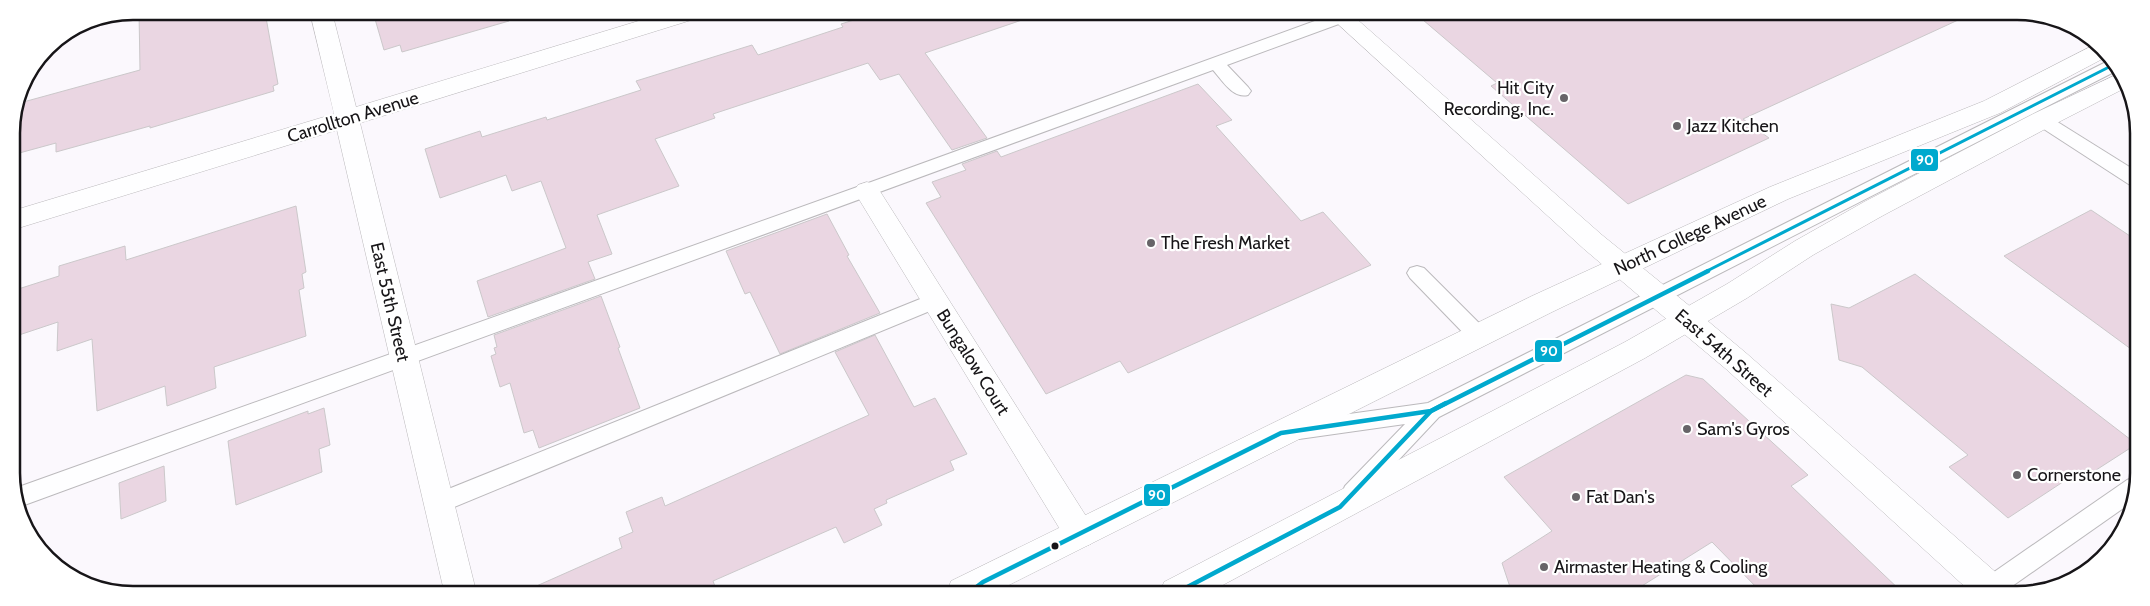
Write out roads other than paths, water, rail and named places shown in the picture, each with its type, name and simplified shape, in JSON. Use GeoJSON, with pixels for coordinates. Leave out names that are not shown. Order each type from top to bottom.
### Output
{"type":"FeatureCollection","features":[{"type":"Feature","properties":{"kind":"street","name":"East 55th Street"},"geometry":{"type":"LineString","coordinates":[[323,20],[459,586]]}},
{"type":"Feature","properties":{"kind":"street","name":"Carrollton Avenue"},"geometry":{"type":"LineString","coordinates":[[20,219],[667,20]]}},
{"type":"Feature","properties":{"kind":"street","name":"East 54th Street"},"geometry":{"type":"LineString","coordinates":[[1346,20],[1624,267],[1749,373],[1986,586]]}},
{"type":"Feature","properties":{"kind":"street","name":"North College Avenue"},"geometry":{"type":"LineString","coordinates":[[978,586],[1478,336],[1779,192],[1992,107],[2097,53]]}},
{"type":"Feature","properties":{"kind":"street","name":"North College Avenue"},"geometry":{"type":"LineString","coordinates":[[1189,586],[1635,350],[1804,248],[2042,120],[2118,84]]}},
{"type":"Feature","properties":{"kind":"street","name":"Bungalow Court"},"geometry":{"type":"LineString","coordinates":[[867,191],[1080,534]]}},
{"type":"Feature","properties":{"kind":"lane"},"geometry":{"type":"LineString","coordinates":[[22,495],[867,191],[1216,63],[1327,20]]}},
{"type":"Feature","properties":{"kind":"lane"},"geometry":{"type":"LineString","coordinates":[[1216,63],[1242,91]]}},
{"type":"Feature","properties":{"kind":"lane","name":"North College Avenue"},"geometry":{"type":"LineString","coordinates":[[1281,433],[1431,411],[2109,67]]}},
{"type":"Feature","properties":{"kind":"lane"},"geometry":{"type":"LineString","coordinates":[[2042,120],[2130,176]]}},
{"type":"Feature","properties":{"kind":"lane"},"geometry":{"type":"LineString","coordinates":[[1418,273],[1478,336]]}},
{"type":"Feature","properties":{"kind":"lane"},"geometry":{"type":"LineString","coordinates":[[439,503],[935,301]]}},
{"type":"Feature","properties":{"kind":"lane","name":"North College Avenue"},"geometry":{"type":"LineString","coordinates":[[1340,507],[1431,411]]}},
{"type":"Feature","properties":{"kind":"lane"},"geometry":{"type":"LineString","coordinates":[[2001,586],[2128,492]]}},
{"type":"Feature","properties":{"kind":"place","name":"Hit City Recording, Inc."},"geometry":{"type":"Point","coordinates":[1564,98]}},
{"type":"Feature","properties":{"kind":"place","name":"Jazz Kitchen"},"geometry":{"type":"Point","coordinates":[1677,126]}},
{"type":"Feature","properties":{"kind":"place","name":"The Fresh Market"},"geometry":{"type":"Point","coordinates":[1151,243]}},
{"type":"Feature","properties":{"kind":"place","name":"Sam's Gyros"},"geometry":{"type":"Point","coordinates":[1687,429]}},
{"type":"Feature","properties":{"kind":"place","name":"Cornerstone"},"geometry":{"type":"Point","coordinates":[2017,475]}},
{"type":"Feature","properties":{"kind":"place","name":"Fat Dan's"},"geometry":{"type":"Point","coordinates":[1576,497]}},
{"type":"Feature","properties":{"kind":"place","name":"Airmaster Heating & Cooling"},"geometry":{"type":"Point","coordinates":[1544,567]}}]}
